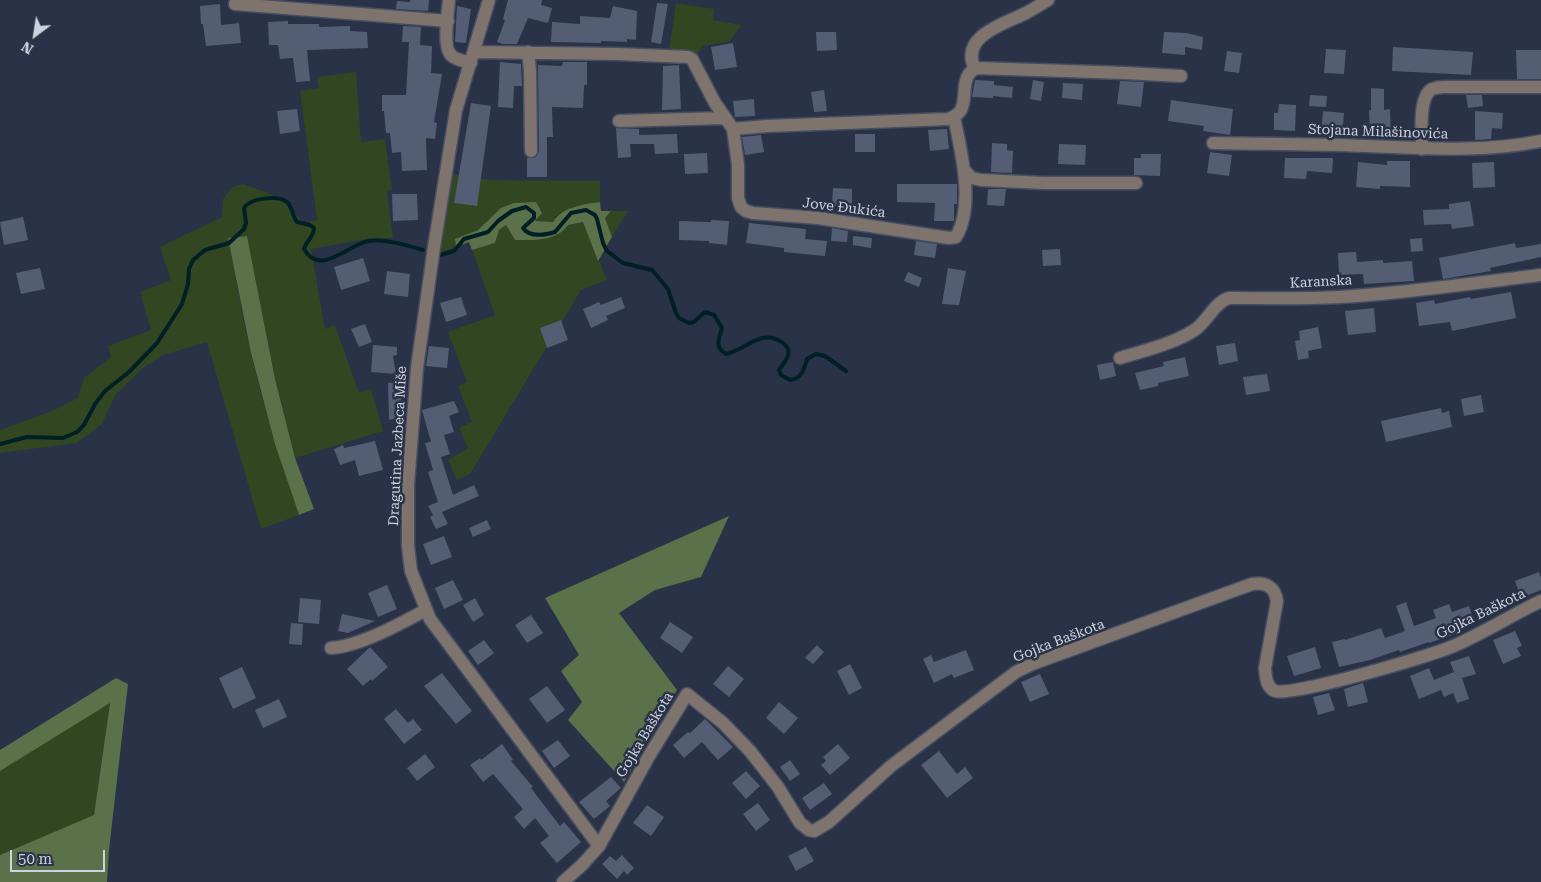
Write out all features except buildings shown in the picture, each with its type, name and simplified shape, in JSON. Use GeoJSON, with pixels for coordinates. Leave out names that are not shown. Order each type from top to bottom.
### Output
{"type":"FeatureCollection","features":[{"type":"Feature","properties":{"kind":"street"},"geometry":{"type":"LineString","coordinates":[[449,0],[446,37],[450,54],[454,58],[528,52],[688,57],[692,59],[724,118],[733,129],[948,119],[954,117],[962,109],[966,79],[968,74],[975,69],[1181,76]]}},
{"type":"Feature","properties":{"kind":"street","name":"Dragutina Jazbeca Miše"},"geometry":{"type":"LineString","coordinates":[[489,0],[456,110],[417,368],[408,485],[408,546],[411,571],[430,619],[599,846]]}},
{"type":"Feature","properties":{"kind":"street"},"geometry":{"type":"LineString","coordinates":[[975,69],[972,49],[977,40],[986,33],[1048,0]]}},
{"type":"Feature","properties":{"kind":"street"},"geometry":{"type":"LineString","coordinates":[[235,4],[448,21]]}},
{"type":"Feature","properties":{"kind":"street"},"geometry":{"type":"LineString","coordinates":[[528,52],[530,71],[530,151]]}},
{"type":"Feature","properties":{"kind":"street"},"geometry":{"type":"LineString","coordinates":[[1422,149],[1423,104],[1426,95],[1432,89],[1444,87],[1541,87]]}},
{"type":"Feature","properties":{"kind":"street","name":"Jove Đukića"},"geometry":{"type":"LineString","coordinates":[[733,129],[738,165],[738,198],[741,207],[746,211],[818,218],[949,238],[956,237],[959,232],[965,206],[965,171],[954,117]]}},
{"type":"Feature","properties":{"kind":"street"},"geometry":{"type":"LineString","coordinates":[[619,121],[724,118]]}},
{"type":"Feature","properties":{"kind":"street","name":"Stojana Milašinovića"},"geometry":{"type":"LineString","coordinates":[[1213,143],[1486,149],[1541,141]]}},
{"type":"Feature","properties":{"kind":"street"},"geometry":{"type":"LineString","coordinates":[[965,171],[972,178],[981,180],[1044,183],[1136,183]]}},
{"type":"Feature","properties":{"kind":"street","name":"Karanska"},"geometry":{"type":"LineString","coordinates":[[1120,358],[1163,344],[1195,330],[1220,303],[1229,298],[1292,299],[1341,297],[1446,287],[1541,274]]}},
{"type":"Feature","properties":{"kind":"street","name":"Gojka Baškota"},"geometry":{"type":"LineString","coordinates":[[599,846],[649,756],[687,694],[723,723],[750,751],[778,787],[800,823],[809,830],[814,831],[829,822],[891,766],[1016,672],[1032,664],[1252,584],[1266,584],[1274,590],[1276,596],[1277,601],[1265,668],[1267,684],[1271,688],[1284,692],[1356,676],[1455,646],[1541,601]]}},
{"type":"Feature","properties":{"kind":"street"},"geometry":{"type":"LineString","coordinates":[[331,648],[346,647],[426,610]]}},
{"type":"Feature","properties":{"kind":"street"},"geometry":{"type":"LineString","coordinates":[[563,882],[599,846]]}},
{"type":"Feature","properties":{"kind":"green space"},"geometry":{"type":"Polygon","coordinates":[[[676,3],[714,9],[713,20],[741,25],[730,41],[703,46],[696,56],[669,51],[676,3]]]}},
{"type":"Feature","properties":{"kind":"green space"},"geometry":{"type":"Polygon","coordinates":[[[356,72],[361,142],[385,139],[392,190],[387,191],[393,238],[372,238],[311,249],[325,329],[335,325],[359,393],[371,389],[383,431],[295,458],[275,379],[247,236],[228,238],[256,375],[299,515],[261,529],[207,342],[163,355],[143,368],[116,394],[102,424],[77,443],[0,453],[0,430],[52,411],[78,398],[84,378],[111,357],[108,346],[151,330],[140,292],[171,280],[160,247],[222,217],[223,199],[232,187],[243,184],[288,203],[302,223],[317,220],[300,91],[319,88],[317,77],[356,72]]]}},
{"type":"Feature","properties":{"kind":"green space"},"geometry":{"type":"Polygon","coordinates":[[[451,174],[493,180],[600,181],[600,202],[556,216],[553,222],[490,218],[479,229],[455,239],[456,247],[438,253],[451,174]]]}},
{"type":"Feature","properties":{"kind":"green space"},"geometry":{"type":"Polygon","coordinates":[[[536,202],[542,213],[535,221],[553,222],[568,210],[581,205],[600,202],[601,211],[611,211],[605,218],[612,237],[598,261],[583,222],[568,225],[557,235],[544,239],[530,240],[515,240],[506,225],[499,230],[495,243],[472,250],[469,242],[456,247],[455,239],[478,230],[501,208],[514,203],[536,202]]]}},
{"type":"Feature","properties":{"kind":"green space"},"geometry":{"type":"Polygon","coordinates":[[[611,211],[628,211],[612,237],[605,218],[611,211]]]}},
{"type":"Feature","properties":{"kind":"green space"},"geometry":{"type":"Polygon","coordinates":[[[583,222],[607,280],[581,290],[470,474],[457,480],[448,460],[468,448],[459,428],[472,422],[458,386],[467,382],[448,332],[495,315],[472,250],[495,243],[499,230],[506,225],[515,240],[529,240],[544,239],[557,235],[568,225],[583,222]]]}},
{"type":"Feature","properties":{"kind":"green space"},"geometry":{"type":"Polygon","coordinates":[[[247,236],[275,379],[295,458],[314,509],[299,515],[275,444],[251,353],[228,238],[247,236]]]}},
{"type":"Feature","properties":{"kind":"green space"},"geometry":{"type":"Polygon","coordinates":[[[729,516],[701,577],[655,590],[619,613],[677,690],[624,782],[568,720],[582,702],[561,671],[579,655],[545,598],[729,516]]]}},
{"type":"Feature","properties":{"kind":"green space"},"geometry":{"type":"Polygon","coordinates":[[[116,678],[128,684],[107,882],[0,882],[0,855],[94,815],[110,703],[0,771],[0,750],[116,678]]]}},
{"type":"Feature","properties":{"kind":"green space"},"geometry":{"type":"Polygon","coordinates":[[[110,702],[94,815],[0,855],[0,771],[110,702]]]}},
{"type":"Feature","properties":{"kind":"waterway"},"geometry":{"type":"LineString","coordinates":[[0,444],[27,437],[63,438],[77,432],[84,425],[95,404],[105,391],[129,372],[157,343],[182,304],[188,284],[189,269],[193,260],[205,250],[229,243],[244,229],[246,223],[244,208],[252,202],[272,198],[284,200],[288,203],[297,222],[314,228],[313,234],[304,249],[311,257],[318,260],[327,260],[369,241],[403,244],[423,250]]}},
{"type":"Feature","properties":{"kind":"waterway"},"geometry":{"type":"LineString","coordinates":[[440,255],[454,251],[464,239],[488,232],[498,221],[512,211],[526,207],[534,213],[534,218],[523,228],[530,233],[538,235],[555,232],[571,213],[586,210],[595,215],[607,251],[623,263],[652,270],[668,289],[679,318],[689,323],[694,322],[705,312],[714,315],[722,328],[719,346],[726,354],[761,338],[768,337],[787,346],[788,357],[779,370],[781,375],[790,380],[800,376],[807,359],[816,354],[825,356],[846,371]]}}]}
